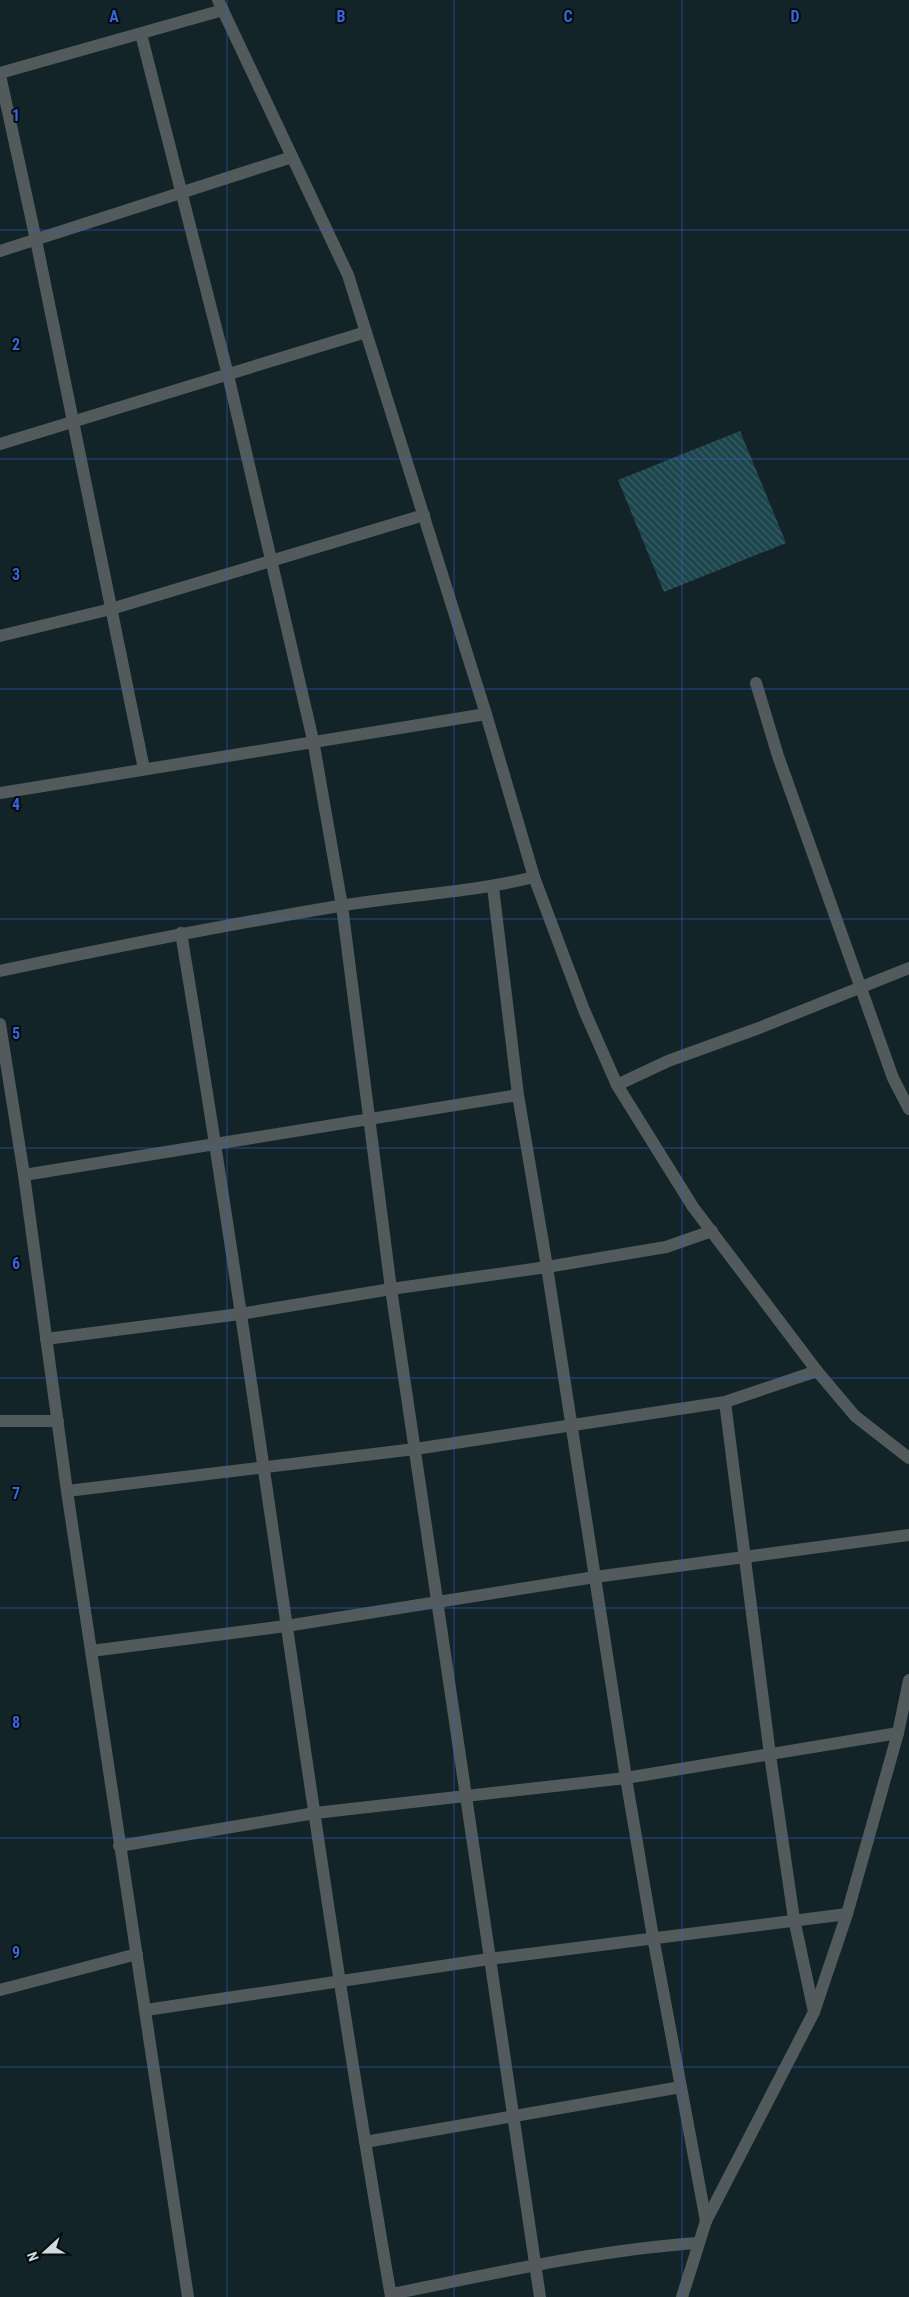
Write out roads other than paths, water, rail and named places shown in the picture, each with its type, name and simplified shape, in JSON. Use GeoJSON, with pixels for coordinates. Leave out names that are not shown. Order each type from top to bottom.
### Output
{"type":"FeatureCollection","features":[{"type":"Feature","properties":{"kind":"street"},"geometry":{"type":"LineString","coordinates":[[144,769],[36,240],[0,74],[141,34],[221,5],[348,275],[486,714],[534,877],[584,1010],[617,1085],[693,1207],[817,1371],[855,1416],[909,1458]]}},
{"type":"Feature","properties":{"kind":"street"},"geometry":{"type":"LineString","coordinates":[[141,34],[228,375],[313,740],[342,906],[391,1288],[540,2297]]}},
{"type":"Feature","properties":{"kind":"street"},"geometry":{"type":"LineString","coordinates":[[0,251],[292,157]]}},
{"type":"Feature","properties":{"kind":"street"},"geometry":{"type":"LineString","coordinates":[[0,444],[366,332]]}},
{"type":"Feature","properties":{"kind":"street"},"geometry":{"type":"LineString","coordinates":[[0,636],[111,609],[424,515]]}},
{"type":"Feature","properties":{"kind":"street"},"geometry":{"type":"LineString","coordinates":[[756,683],[778,756],[893,1078],[909,1109]]}},
{"type":"Feature","properties":{"kind":"street"},"geometry":{"type":"LineString","coordinates":[[0,793],[313,740],[486,714]]}},
{"type":"Feature","properties":{"kind":"street"},"geometry":{"type":"LineString","coordinates":[[0,971],[182,933],[342,906],[494,887],[534,877]]}},
{"type":"Feature","properties":{"kind":"street"},"geometry":{"type":"LineString","coordinates":[[494,887],[518,1095],[572,1425],[626,1778],[653,1937],[706,2221]]}},
{"type":"Feature","properties":{"kind":"street"},"geometry":{"type":"LineString","coordinates":[[182,933],[216,1144],[314,1813],[365,2142],[391,2295],[535,2266],[662,2246],[698,2244]]}},
{"type":"Feature","properties":{"kind":"street"},"geometry":{"type":"LineString","coordinates":[[617,1085],[668,1061],[759,1028],[909,968]]}},
{"type":"Feature","properties":{"kind":"street"},"geometry":{"type":"LineString","coordinates":[[0,1024],[24,1175],[90,1651],[146,2010],[188,2297]]}},
{"type":"Feature","properties":{"kind":"street"},"geometry":{"type":"LineString","coordinates":[[24,1175],[518,1095]]}},
{"type":"Feature","properties":{"kind":"street"},"geometry":{"type":"LineString","coordinates":[[46,1339],[240,1314],[391,1288],[547,1267],[666,1247],[712,1231]]}},
{"type":"Feature","properties":{"kind":"street"},"geometry":{"type":"LineString","coordinates":[[67,1491],[416,1449],[725,1402],[817,1371]]}},
{"type":"Feature","properties":{"kind":"street"},"geometry":{"type":"LineString","coordinates":[[725,1402],[770,1754],[794,1919],[814,2012]]}},
{"type":"Feature","properties":{"kind":"street"},"geometry":{"type":"LineString","coordinates":[[0,1421],[58,1421]]}},
{"type":"Feature","properties":{"kind":"street"},"geometry":{"type":"LineString","coordinates":[[90,1651],[286,1626],[595,1577],[909,1535]]}},
{"type":"Feature","properties":{"kind":"street"},"geometry":{"type":"LineString","coordinates":[[682,2297],[706,2221],[814,2012],[847,1914],[898,1733],[909,1680]]}},
{"type":"Feature","properties":{"kind":"street"},"geometry":{"type":"LineString","coordinates":[[119,1846],[314,1813],[626,1778],[898,1733]]}},
{"type":"Feature","properties":{"kind":"street"},"geometry":{"type":"LineString","coordinates":[[146,2010],[489,1959],[794,1919],[847,1914]]}},
{"type":"Feature","properties":{"kind":"street"},"geometry":{"type":"LineString","coordinates":[[0,1990],[137,1954]]}},
{"type":"Feature","properties":{"kind":"street"},"geometry":{"type":"LineString","coordinates":[[365,2142],[681,2087]]}}]}
